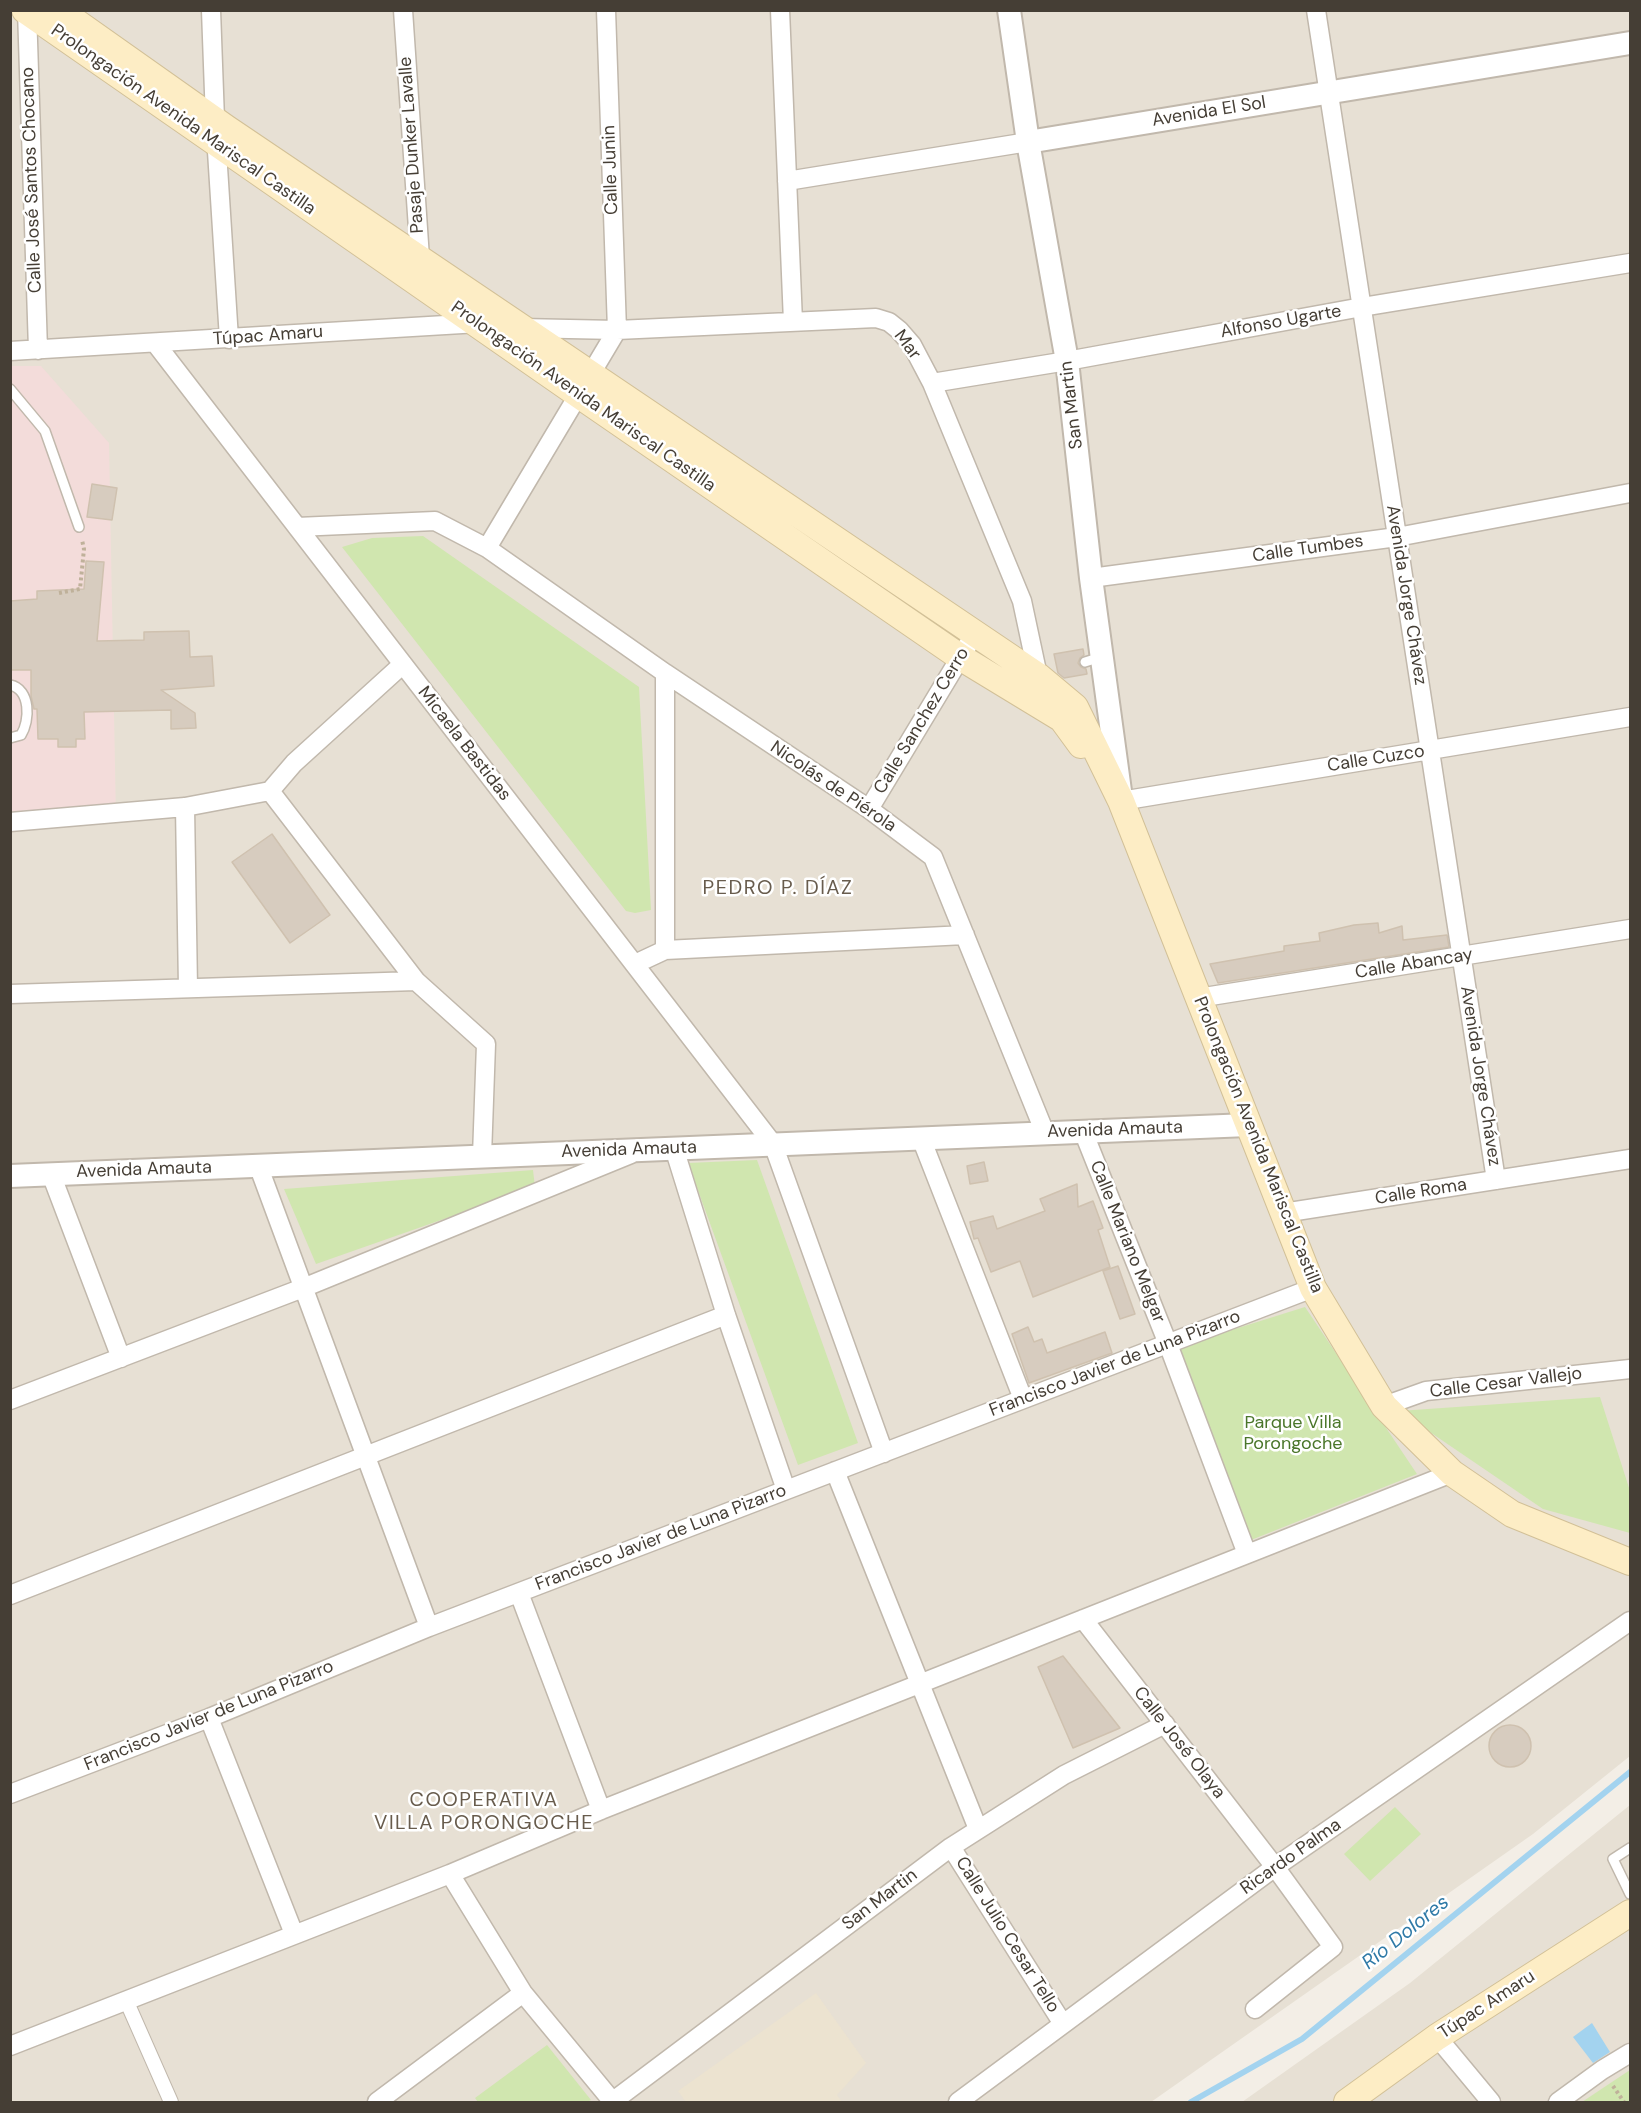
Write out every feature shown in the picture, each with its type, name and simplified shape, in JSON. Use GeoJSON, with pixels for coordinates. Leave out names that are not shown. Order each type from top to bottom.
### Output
{"type":"FeatureCollection","features":[{"type":"Feature","properties":{"kind":"main road","name":"Prolongación Avenida Mariscal Castilla"},"geometry":{"type":"LineString","coordinates":[[59,10],[215,131]]}},
{"type":"Feature","properties":{"kind":"main road","name":"Prolongación Avenida Mariscal Castilla"},"geometry":{"type":"LineString","coordinates":[[23,11],[215,131],[414,268],[524,328],[585,384],[960,657],[1062,719],[1121,801]]}},
{"type":"Feature","properties":{"kind":"main road","name":"Prolongación Avenida Mariscal Castilla"},"geometry":{"type":"LineString","coordinates":[[414,268],[474,322],[585,384],[1043,675],[1075,707],[1121,801],[1314,1288],[1384,1406],[1452,1473],[1512,1514],[1630,1562]]}},
{"type":"Feature","properties":{"kind":"main road","name":"Túpac Amaru"},"geometry":{"type":"LineString","coordinates":[[1347,2103],[1437,2037],[1630,1913]]}},
{"type":"Feature","properties":{"kind":"street"},"geometry":{"type":"LineString","coordinates":[[211,10],[215,131],[229,339]]}},
{"type":"Feature","properties":{"kind":"street","name":"Pasaje Dunker Lavalle"},"geometry":{"type":"LineString","coordinates":[[403,10],[414,268]]}},
{"type":"Feature","properties":{"kind":"street","name":"Calle Junin"},"geometry":{"type":"LineString","coordinates":[[606,10],[617,330]]}},
{"type":"Feature","properties":{"kind":"street"},"geometry":{"type":"LineString","coordinates":[[780,10],[793,322]]}},
{"type":"Feature","properties":{"kind":"street","name":"San Martin"},"geometry":{"type":"LineString","coordinates":[[1009,10],[1028,142],[1067,361],[1091,578],[1093,660],[1121,801]]}},
{"type":"Feature","properties":{"kind":"street","name":"Avenida Jorge Chávez"},"geometry":{"type":"LineString","coordinates":[[1316,10],[1496,1180]]}},
{"type":"Feature","properties":{"kind":"street","name":"Calle José Santos Chocano"},"geometry":{"type":"LineString","coordinates":[[23,11],[38,350]]}},
{"type":"Feature","properties":{"kind":"street","name":"Avenida El Sol"},"geometry":{"type":"LineString","coordinates":[[787,181],[1630,43]]}},
{"type":"Feature","properties":{"kind":"street","name":"Alfonso Ugarte"},"geometry":{"type":"LineString","coordinates":[[932,383],[1630,263]]}},
{"type":"Feature","properties":{"kind":"street","name":"Mar"},"geometry":{"type":"LineString","coordinates":[[524,328],[617,330],[876,318],[889,322],[912,345],[932,383],[1022,601],[1043,675]]}},
{"type":"Feature","properties":{"kind":"street","name":"Túpac Amaru"},"geometry":{"type":"LineString","coordinates":[[10,351],[156,344],[474,322],[524,328]]}},
{"type":"Feature","properties":{"kind":"street"},"geometry":{"type":"LineString","coordinates":[[487,548],[617,330]]}},
{"type":"Feature","properties":{"kind":"street","name":"Micaela Bastidas"},"geometry":{"type":"LineString","coordinates":[[156,344],[773,1144],[884,1453]]}},
{"type":"Feature","properties":{"kind":"street","name":"Calle Tumbes"},"geometry":{"type":"LineString","coordinates":[[1091,578],[1397,537],[1630,494]]}},
{"type":"Feature","properties":{"kind":"street","name":"Nicolás de Piérola"},"geometry":{"type":"LineString","coordinates":[[297,526],[435,521],[487,548],[665,673],[869,809],[933,857],[1045,1133]]}},
{"type":"Feature","properties":{"kind":"street","name":"Calle Sanchez Cerro"},"geometry":{"type":"LineString","coordinates":[[869,809],[975,633]]}},
{"type":"Feature","properties":{"kind":"street"},"geometry":{"type":"LineString","coordinates":[[10,822],[185,807],[270,791],[294,763],[403,664]]}},
{"type":"Feature","properties":{"kind":"street"},"geometry":{"type":"LineString","coordinates":[[665,673],[665,950]]}},
{"type":"Feature","properties":{"kind":"street","name":"Calle Cuzco"},"geometry":{"type":"LineString","coordinates":[[1121,801],[1630,717]]}},
{"type":"Feature","properties":{"kind":"street"},"geometry":{"type":"LineString","coordinates":[[270,791],[416,981],[486,1044],[482,1156]]}},
{"type":"Feature","properties":{"kind":"street"},"geometry":{"type":"LineString","coordinates":[[185,807],[188,988]]}},
{"type":"Feature","properties":{"kind":"street","name":"Calle Abancay"},"geometry":{"type":"LineString","coordinates":[[1198,998],[1630,929]]}},
{"type":"Feature","properties":{"kind":"street"},"geometry":{"type":"LineString","coordinates":[[635,964],[665,950],[965,935]]}},
{"type":"Feature","properties":{"kind":"street"},"geometry":{"type":"LineString","coordinates":[[10,994],[416,981]]}},
{"type":"Feature","properties":{"kind":"street","name":"Avenida Amauta"},"geometry":{"type":"LineString","coordinates":[[10,1176],[1248,1125]]}},
{"type":"Feature","properties":{"kind":"street","name":"Calle Mariano Melgar"},"geometry":{"type":"LineString","coordinates":[[1083,1131],[1168,1344],[1247,1554]]}},
{"type":"Feature","properties":{"kind":"street"},"geometry":{"type":"LineString","coordinates":[[921,1138],[1023,1399]]}},
{"type":"Feature","properties":{"kind":"street"},"geometry":{"type":"LineString","coordinates":[[674,1148],[726,1315],[786,1490]]}},
{"type":"Feature","properties":{"kind":"street"},"geometry":{"type":"LineString","coordinates":[[10,1400],[303,1288],[640,1150]]}},
{"type":"Feature","properties":{"kind":"street","name":"Calle Roma"},"geometry":{"type":"LineString","coordinates":[[1283,1213],[1630,1159]]}},
{"type":"Feature","properties":{"kind":"street"},"geometry":{"type":"LineString","coordinates":[[258,1165],[429,1627]]}},
{"type":"Feature","properties":{"kind":"street"},"geometry":{"type":"LineString","coordinates":[[51,1174],[121,1358]]}},
{"type":"Feature","properties":{"kind":"street","name":"Francisco Javier de Luna Pizarro"},"geometry":{"type":"LineString","coordinates":[[10,1794],[209,1718],[429,1627],[1314,1288]]}},
{"type":"Feature","properties":{"kind":"street"},"geometry":{"type":"LineString","coordinates":[[10,1595],[726,1315]]}},
{"type":"Feature","properties":{"kind":"street","name":"Calle Cesar Vallejo"},"geometry":{"type":"LineString","coordinates":[[1384,1406],[1426,1391],[1630,1369]]}},
{"type":"Feature","properties":{"kind":"street"},"geometry":{"type":"LineString","coordinates":[[835,1471],[978,1829]]}},
{"type":"Feature","properties":{"kind":"street"},"geometry":{"type":"LineString","coordinates":[[10,2046],[450,1874],[601,1810],[1452,1473]]}},
{"type":"Feature","properties":{"kind":"street"},"geometry":{"type":"LineString","coordinates":[[519,1593],[601,1810]]}},
{"type":"Feature","properties":{"kind":"street","name":"Calle José Olaya"},"geometry":{"type":"LineString","coordinates":[[1083,1619],[1275,1867],[1333,1947],[1255,2009]]}},
{"type":"Feature","properties":{"kind":"street","name":"Ricardo Palma"},"geometry":{"type":"LineString","coordinates":[[958,2103],[1275,1867],[1630,1621]]}},
{"type":"Feature","properties":{"kind":"street"},"geometry":{"type":"LineString","coordinates":[[209,1718],[294,1934]]}},
{"type":"Feature","properties":{"kind":"street","name":"San Martin"},"geometry":{"type":"LineString","coordinates":[[613,2102],[951,1847],[1064,1775],[1165,1724]]}},
{"type":"Feature","properties":{"kind":"street","name":"Calle Julio Cesar Tello"},"geometry":{"type":"LineString","coordinates":[[951,1847],[1063,2024]]}},
{"type":"Feature","properties":{"kind":"street"},"geometry":{"type":"LineString","coordinates":[[450,1874],[523,1993],[613,2102]]}},
{"type":"Feature","properties":{"kind":"street"},"geometry":{"type":"LineString","coordinates":[[376,2103],[523,1993]]}},
{"type":"Feature","properties":{"kind":"street"},"geometry":{"type":"LineString","coordinates":[[126,2000],[171,2103]]}},
{"type":"Feature","properties":{"kind":"street"},"geometry":{"type":"LineString","coordinates":[[1437,2037],[1491,2103]]}},
{"type":"Feature","properties":{"kind":"street"},"geometry":{"type":"LineString","coordinates":[[1558,2103],[1602,2070],[1630,2053]]}},
{"type":"Feature","properties":{"kind":"lane"},"geometry":{"type":"LineString","coordinates":[[10,389],[45,431],[79,527]]}},
{"type":"Feature","properties":{"kind":"lane"},"geometry":{"type":"LineString","coordinates":[[10,685],[20,689],[26,697],[26,721],[21,735],[10,738]]}},
{"type":"Feature","properties":{"kind":"lane"},"geometry":{"type":"LineString","coordinates":[[1630,1848],[1613,1859],[1630,1894]]}},
{"type":"Feature","properties":{"kind":"path"},"geometry":{"type":"LineString","coordinates":[[59,593],[80,589],[84,549],[79,527]]}},
{"type":"Feature","properties":{"kind":"shaded area"},"geometry":{"type":"Polygon","coordinates":[[[11,11],[1630,11],[1630,1756],[1533,1834],[1151,2102],[11,2102],[11,11]]]}},
{"type":"Feature","properties":{"kind":"shaded area"},"geometry":{"type":"Polygon","coordinates":[[[10,366],[41,366],[109,443],[116,820],[11,821],[10,366]]]}},
{"type":"Feature","properties":{"kind":"shaded area"},"geometry":{"type":"Polygon","coordinates":[[[1630,1805],[1630,2102],[1242,2102],[1410,1983],[1630,1805]]]}},
{"type":"Feature","properties":{"kind":"shaded area"},"geometry":{"type":"Polygon","coordinates":[[[816,1993],[866,2063],[837,2095],[842,2102],[686,2102],[678,2091],[816,1993]]]}},
{"type":"Feature","properties":{"kind":"green space"},"geometry":{"type":"Polygon","coordinates":[[[423,536],[639,687],[651,910],[635,913],[626,911],[342,547],[372,538],[423,536]]]}},
{"type":"Feature","properties":{"kind":"green space"},"geometry":{"type":"Polygon","coordinates":[[[757,1160],[858,1443],[798,1465],[688,1163],[757,1160]]]}},
{"type":"Feature","properties":{"kind":"green space"},"geometry":{"type":"Polygon","coordinates":[[[533,1170],[535,1187],[316,1264],[284,1189],[533,1170]]]}},
{"type":"Feature","properties":{"kind":"green space","name":"Parque Villa Porongoche"},"geometry":{"type":"Polygon","coordinates":[[[1305,1307],[1417,1474],[1251,1540],[1174,1348],[1305,1307]]]}},
{"type":"Feature","properties":{"kind":"green space"},"geometry":{"type":"Polygon","coordinates":[[[1600,1397],[1630,1491],[1630,1533],[1543,1509],[1399,1411],[1600,1397]]]}},
{"type":"Feature","properties":{"kind":"green space"},"geometry":{"type":"Polygon","coordinates":[[[1395,1807],[1421,1834],[1370,1881],[1344,1854],[1395,1807]]]}},
{"type":"Feature","properties":{"kind":"green space"},"geometry":{"type":"Polygon","coordinates":[[[547,2045],[591,2100],[587,2102],[478,2102],[475,2098],[547,2045]]]}},
{"type":"Feature","properties":{"kind":"green space"},"geometry":{"type":"Polygon","coordinates":[[[1630,2070],[1630,2102],[1582,2102],[1630,2070]]]}},
{"type":"Feature","properties":{"kind":"water"},"geometry":{"type":"Polygon","coordinates":[[[1592,2023],[1610,2052],[1593,2063],[1573,2037],[1592,2023]]]}},
{"type":"Feature","properties":{"kind":"building"},"geometry":{"type":"Polygon","coordinates":[[[92,484],[117,488],[112,520],[87,517],[92,484]]]}},
{"type":"Feature","properties":{"kind":"building"},"geometry":{"type":"Polygon","coordinates":[[[86,561],[104,562],[97,641],[144,640],[144,632],[189,631],[190,657],[212,656],[214,686],[161,690],[195,713],[196,728],[171,729],[171,710],[84,712],[85,739],[76,739],[76,747],[58,747],[58,739],[38,739],[37,709],[34,709],[31,696],[31,670],[10,670],[10,601],[37,599],[37,591],[84,589],[86,561]]]}},
{"type":"Feature","properties":{"kind":"building"},"geometry":{"type":"Polygon","coordinates":[[[1083,649],[1084,655],[1078,663],[1086,669],[1087,674],[1064,678],[1058,673],[1054,654],[1083,649]]]}},
{"type":"Feature","properties":{"kind":"building"},"geometry":{"type":"Polygon","coordinates":[[[272,834],[330,915],[290,943],[232,862],[272,834]]]}},
{"type":"Feature","properties":{"kind":"building"},"geometry":{"type":"Polygon","coordinates":[[[1378,923],[1379,933],[1402,926],[1403,940],[1447,935],[1449,947],[1218,983],[1210,964],[1284,951],[1284,946],[1320,941],[1319,933],[1354,925],[1378,923]]]}},
{"type":"Feature","properties":{"kind":"building"},"geometry":{"type":"Polygon","coordinates":[[[984,1162],[988,1181],[970,1184],[967,1166],[984,1162]]]}},
{"type":"Feature","properties":{"kind":"building"},"geometry":{"type":"Polygon","coordinates":[[[1077,1184],[1078,1207],[1093,1201],[1103,1228],[1098,1230],[1110,1267],[1033,1297],[1020,1261],[991,1272],[978,1238],[974,1239],[970,1222],[993,1216],[997,1229],[1045,1211],[1040,1199],[1077,1184]]]}},
{"type":"Feature","properties":{"kind":"building"},"geometry":{"type":"Polygon","coordinates":[[[1118,1266],[1135,1314],[1120,1319],[1103,1271],[1118,1266]]]}},
{"type":"Feature","properties":{"kind":"building"},"geometry":{"type":"Polygon","coordinates":[[[1028,1327],[1034,1342],[1042,1339],[1047,1353],[1105,1332],[1112,1353],[1029,1383],[1012,1334],[1028,1327]]]}},
{"type":"Feature","properties":{"kind":"building"},"geometry":{"type":"Polygon","coordinates":[[[1063,1656],[1120,1728],[1073,1748],[1038,1667],[1063,1656]]]}},
{"type":"Feature","properties":{"kind":"building"},"geometry":{"type":"Polygon","coordinates":[[[1510,1725],[1525,1731],[1531,1746],[1525,1761],[1510,1767],[1495,1761],[1489,1746],[1495,1731],[1510,1725]]]}},
{"type":"Feature","properties":{"kind":"waterway","name":"Río Dolores"},"geometry":{"type":"LineString","coordinates":[[1191,2102],[1302,2039],[1630,1772]]}},
{"type":"Feature","properties":{"kind":"district","name":"PEDRO P. DÍAZ"},"geometry":{"type":"Point","coordinates":[778,889]}},
{"type":"Feature","properties":{"kind":"district","name":"COOPERATIVA VILLA PORONGOCHE"},"geometry":{"type":"Point","coordinates":[484,1812]}}]}
